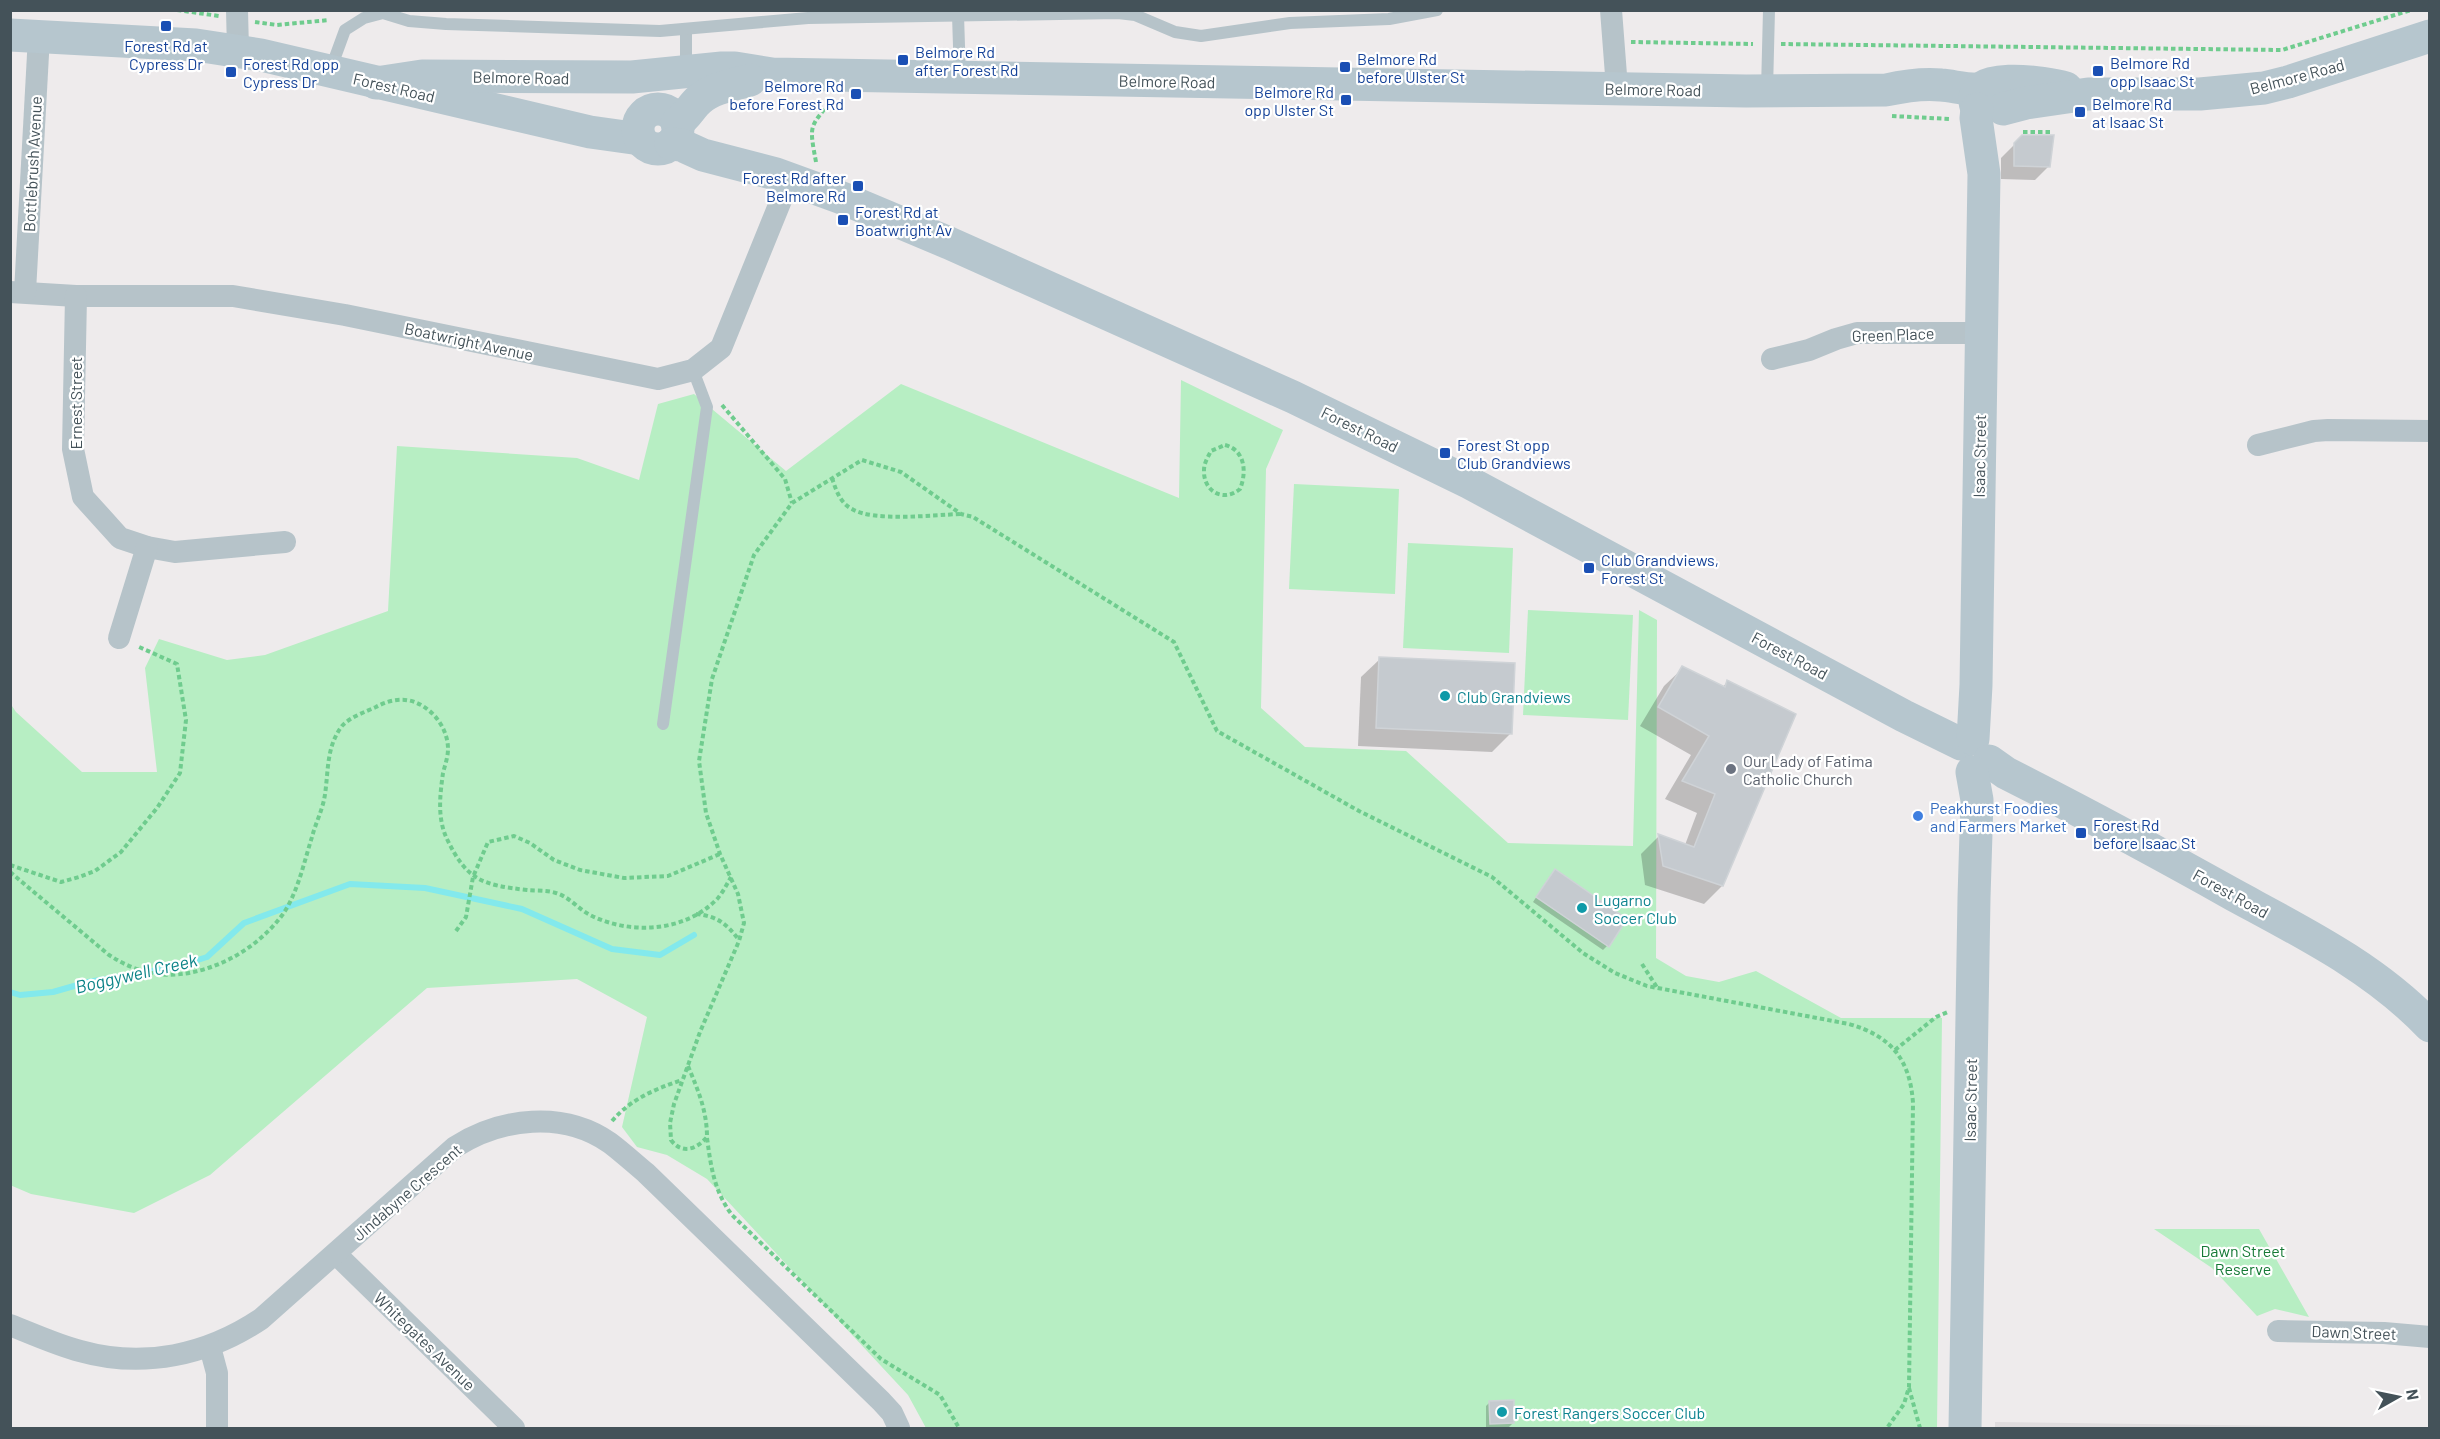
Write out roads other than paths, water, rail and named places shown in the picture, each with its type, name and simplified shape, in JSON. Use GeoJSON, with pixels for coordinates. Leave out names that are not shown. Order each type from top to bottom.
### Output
{"type":"FeatureCollection","features":[{"type":"Feature","properties":{"kind":"street"},"geometry":{"type":"LineString","coordinates":[[1611,10],[1617,88]]}},
{"type":"Feature","properties":{"kind":"street"},"geometry":{"type":"LineString","coordinates":[[238,50],[239,17]]}},
{"type":"Feature","properties":{"kind":"street","name":"Forest Road"},"geometry":{"type":"LineString","coordinates":[[25,35],[196,45],[238,50],[590,132],[660,126],[681,146],[703,155],[736,162],[800,182],[950,243],[1181,345],[1470,483],[1905,716],[2006,773],[2161,854],[2340,954],[2396,994],[2430,1026]]}},
{"type":"Feature","properties":{"kind":"street","name":"Bottlebrush Avenue"},"geometry":{"type":"LineString","coordinates":[[18,292],[25,35]]}},
{"type":"Feature","properties":{"kind":"street","name":"Belmore Road"},"geometry":{"type":"LineString","coordinates":[[376,83],[422,76],[597,78],[735,68],[772,74],[960,78],[1767,91],[1886,90],[1908,98],[1992,106],[2088,94],[2200,94],[2264,88],[2430,36]]}},
{"type":"Feature","properties":{"kind":"street"},"geometry":{"type":"LineString","coordinates":[[660,126],[663,93],[676,74]]}},
{"type":"Feature","properties":{"kind":"street","name":"Belmore Road"},"geometry":{"type":"LineString","coordinates":[[660,126],[688,116],[698,100],[706,94],[772,74]]}},
{"type":"Feature","properties":{"kind":"street","name":"Isaac Street"},"geometry":{"type":"LineString","coordinates":[[1965,1428],[1977,800],[1974,754],[1983,174],[1992,106]]}},
{"type":"Feature","properties":{"kind":"street","name":"Boatwright Avenue"},"geometry":{"type":"LineString","coordinates":[[18,292],[76,296],[233,296],[345,315],[658,379],[693,369],[721,348],[800,182]]}},
{"type":"Feature","properties":{"kind":"street","name":"Ernest Street"},"geometry":{"type":"LineString","coordinates":[[76,296],[73,449],[83,497],[120,538],[147,547],[175,552],[285,542]]}},
{"type":"Feature","properties":{"kind":"street","name":"Green Place"},"geometry":{"type":"LineString","coordinates":[[1772,359],[1857,333],[1981,333]]}},
{"type":"Feature","properties":{"kind":"street"},"geometry":{"type":"LineString","coordinates":[[2258,445],[2314,431],[2430,431]]}},
{"type":"Feature","properties":{"kind":"street"},"geometry":{"type":"LineString","coordinates":[[119,638],[147,547]]}},
{"type":"Feature","properties":{"kind":"street","name":"Jindabyne Crescent"},"geometry":{"type":"LineString","coordinates":[[10,1326],[78,1351],[117,1358],[152,1359],[210,1347],[261,1319],[437,1162],[470,1138],[505,1125],[523,1122],[564,1124],[587,1131],[615,1147],[652,1179],[881,1401],[892,1413],[898,1428]]}},
{"type":"Feature","properties":{"kind":"street","name":"Whitegates Avenue"},"geometry":{"type":"LineString","coordinates":[[336,1254],[514,1428]]}},
{"type":"Feature","properties":{"kind":"street","name":"Dawn Street"},"geometry":{"type":"LineString","coordinates":[[2278,1331],[2384,1333],[2430,1337]]}},
{"type":"Feature","properties":{"kind":"street"},"geometry":{"type":"LineString","coordinates":[[210,1347],[217,1373],[217,1428]]}},
{"type":"Feature","properties":{"kind":"lane"},"geometry":{"type":"LineString","coordinates":[[330,72],[345,30],[364,18],[383,13],[409,21],[446,24],[660,32],[868,14],[1118,13],[1135,15],[1175,32],[1201,36],[1290,23],[1389,19],[1437,10]]}},
{"type":"Feature","properties":{"kind":"lane"},"geometry":{"type":"LineString","coordinates":[[1767,91],[1770,10]]}},
{"type":"Feature","properties":{"kind":"lane"},"geometry":{"type":"LineString","coordinates":[[958,15],[960,78]]}},
{"type":"Feature","properties":{"kind":"lane"},"geometry":{"type":"LineString","coordinates":[[676,74],[686,29]]}},
{"type":"Feature","properties":{"kind":"lane"},"geometry":{"type":"LineString","coordinates":[[663,724],[707,407],[693,369]]}},
{"type":"Feature","properties":{"kind":"waterway","name":"Boggywell Creek"},"geometry":{"type":"LineString","coordinates":[[10,992],[20,995],[53,992],[88,982],[176,967],[207,957],[244,923],[350,884],[425,888],[522,909],[612,949],[660,955],[694,935]]}},
{"type":"Feature","properties":{"kind":"place","name":"Forest Rd at Cypress Dr"},"geometry":{"type":"Point","coordinates":[166,26]}},
{"type":"Feature","properties":{"kind":"place","name":"Belmore Rd after Forest Rd"},"geometry":{"type":"Point","coordinates":[903,60]}},
{"type":"Feature","properties":{"kind":"place","name":"Belmore Rd before Ulster St"},"geometry":{"type":"Point","coordinates":[1345,67]}},
{"type":"Feature","properties":{"kind":"place","name":"Belmore Rd opp Isaac St"},"geometry":{"type":"Point","coordinates":[2098,71]}},
{"type":"Feature","properties":{"kind":"place","name":"Forest Rd opp Cypress Dr"},"geometry":{"type":"Point","coordinates":[231,72]}},
{"type":"Feature","properties":{"kind":"place","name":"Belmore Rd before Forest Rd"},"geometry":{"type":"Point","coordinates":[856,94]}},
{"type":"Feature","properties":{"kind":"place","name":"Belmore Rd opp Ulster St"},"geometry":{"type":"Point","coordinates":[1346,100]}},
{"type":"Feature","properties":{"kind":"place","name":"Belmore Rd at Isaac St"},"geometry":{"type":"Point","coordinates":[2080,112]}},
{"type":"Feature","properties":{"kind":"place","name":"Forest Rd after Belmore Rd"},"geometry":{"type":"Point","coordinates":[858,186]}},
{"type":"Feature","properties":{"kind":"place","name":"Forest Rd at Boatwright Av"},"geometry":{"type":"Point","coordinates":[843,220]}},
{"type":"Feature","properties":{"kind":"place","name":"Forest St opp Club Grandviews"},"geometry":{"type":"Point","coordinates":[1445,453]}},
{"type":"Feature","properties":{"kind":"place","name":"Club Grandviews, Forest St"},"geometry":{"type":"Point","coordinates":[1589,568]}},
{"type":"Feature","properties":{"kind":"place","name":"Club Grandviews"},"geometry":{"type":"Point","coordinates":[1445,696]}},
{"type":"Feature","properties":{"kind":"place","name":"Our Lady of Fatima Catholic Church"},"geometry":{"type":"Point","coordinates":[1731,769]}},
{"type":"Feature","properties":{"kind":"place","name":"Peakhurst Foodies and Farmers Market"},"geometry":{"type":"Point","coordinates":[1918,816]}},
{"type":"Feature","properties":{"kind":"place","name":"Forest Rd before Isaac St"},"geometry":{"type":"Point","coordinates":[2081,833]}},
{"type":"Feature","properties":{"kind":"place","name":"Lugarno Soccer Club"},"geometry":{"type":"Point","coordinates":[1582,908]}},
{"type":"Feature","properties":{"kind":"place","name":"Forest Rangers Soccer Club"},"geometry":{"type":"Point","coordinates":[1502,1412]}},
{"type":"Feature","properties":{"kind":"park label","name":"Dawn Street Reserve"},"geometry":{"type":"Point","coordinates":[2243,1259]}}]}
